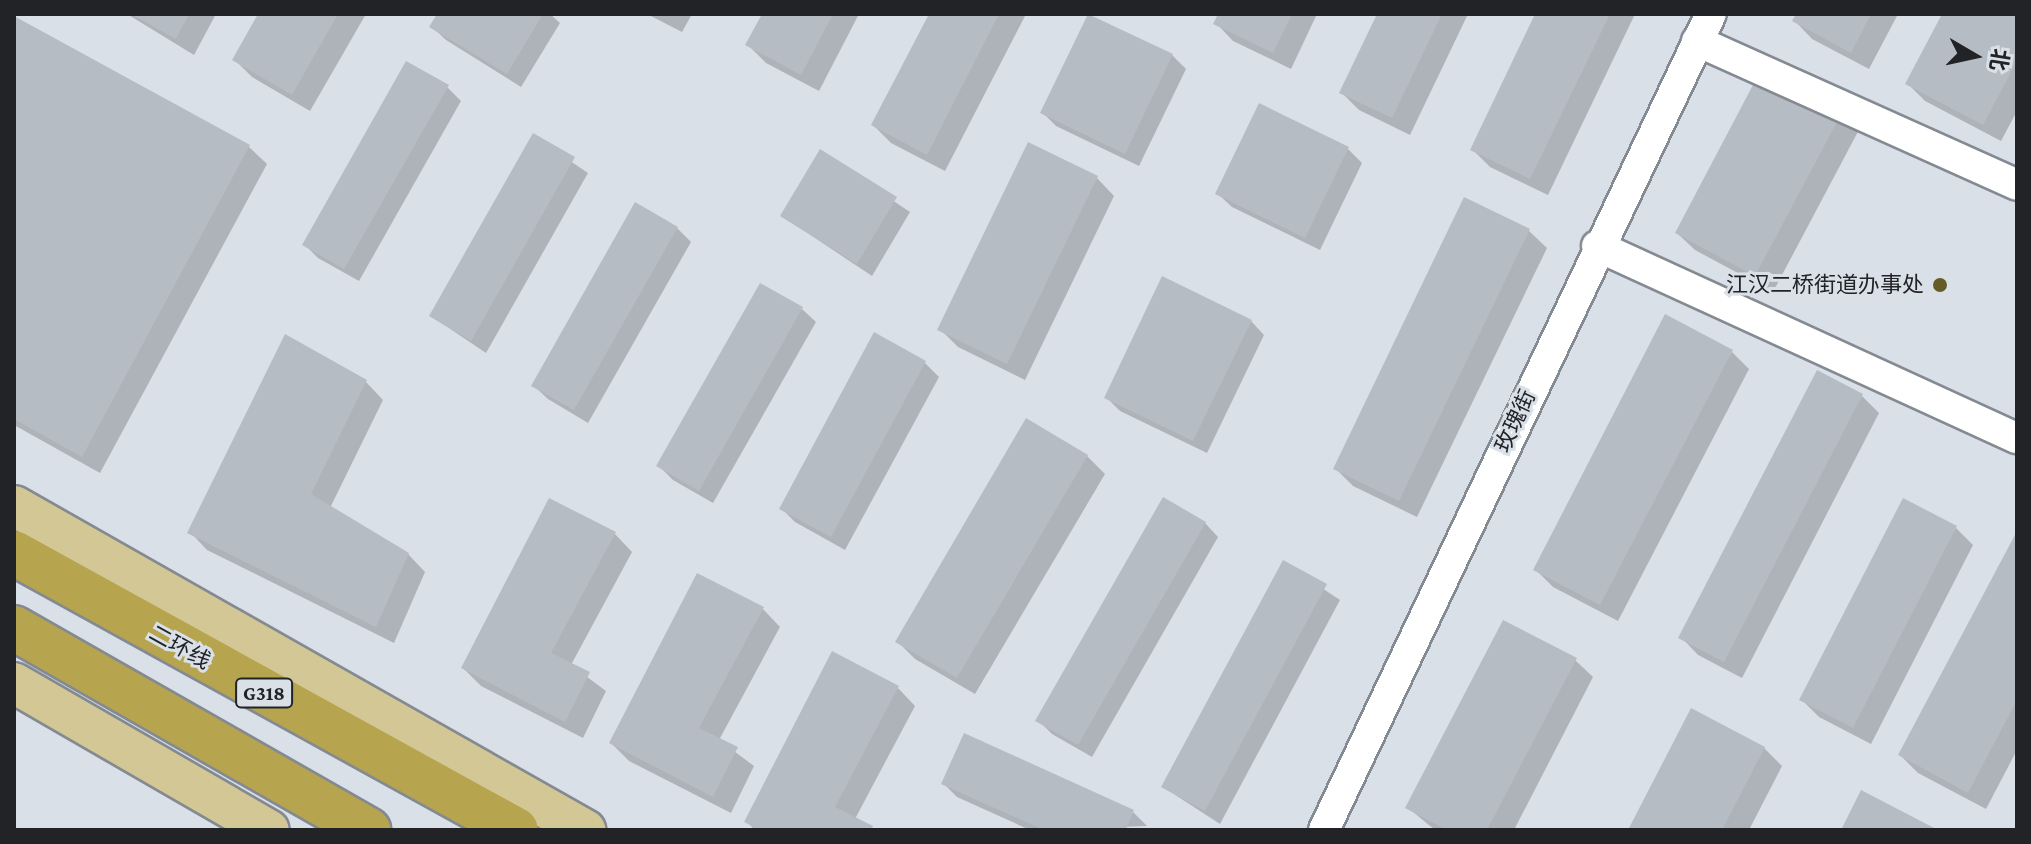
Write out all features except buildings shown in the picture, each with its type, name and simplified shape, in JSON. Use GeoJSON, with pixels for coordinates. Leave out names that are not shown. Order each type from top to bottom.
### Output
{"type":"FeatureCollection","features":[{"type":"Feature","properties":{"kind":"highway","name":"二环线"},"geometry":{"type":"LineString","coordinates":[[14,553],[516,830]]}},
{"type":"Feature","properties":{"kind":"highway"},"geometry":{"type":"LineString","coordinates":[[14,628],[368,830]]}},
{"type":"Feature","properties":{"kind":"main road"},"geometry":{"type":"LineString","coordinates":[[14,506],[585,830]]}},
{"type":"Feature","properties":{"kind":"main road"},"geometry":{"type":"LineString","coordinates":[[14,683],[269,830]]}},
{"type":"Feature","properties":{"kind":"street","name":"玫瑰街"},"geometry":{"type":"LineString","coordinates":[[1324,830],[1597,246],[1711,14]]}},
{"type":"Feature","properties":{"kind":"street"},"geometry":{"type":"LineString","coordinates":[[1697,41],[2017,185]]}},
{"type":"Feature","properties":{"kind":"street"},"geometry":{"type":"LineString","coordinates":[[1597,246],[2017,438]]}},
{"type":"Feature","properties":{"kind":"place","name":"江汉二桥街道办事处"},"geometry":{"type":"Point","coordinates":[1940,285]}}]}
